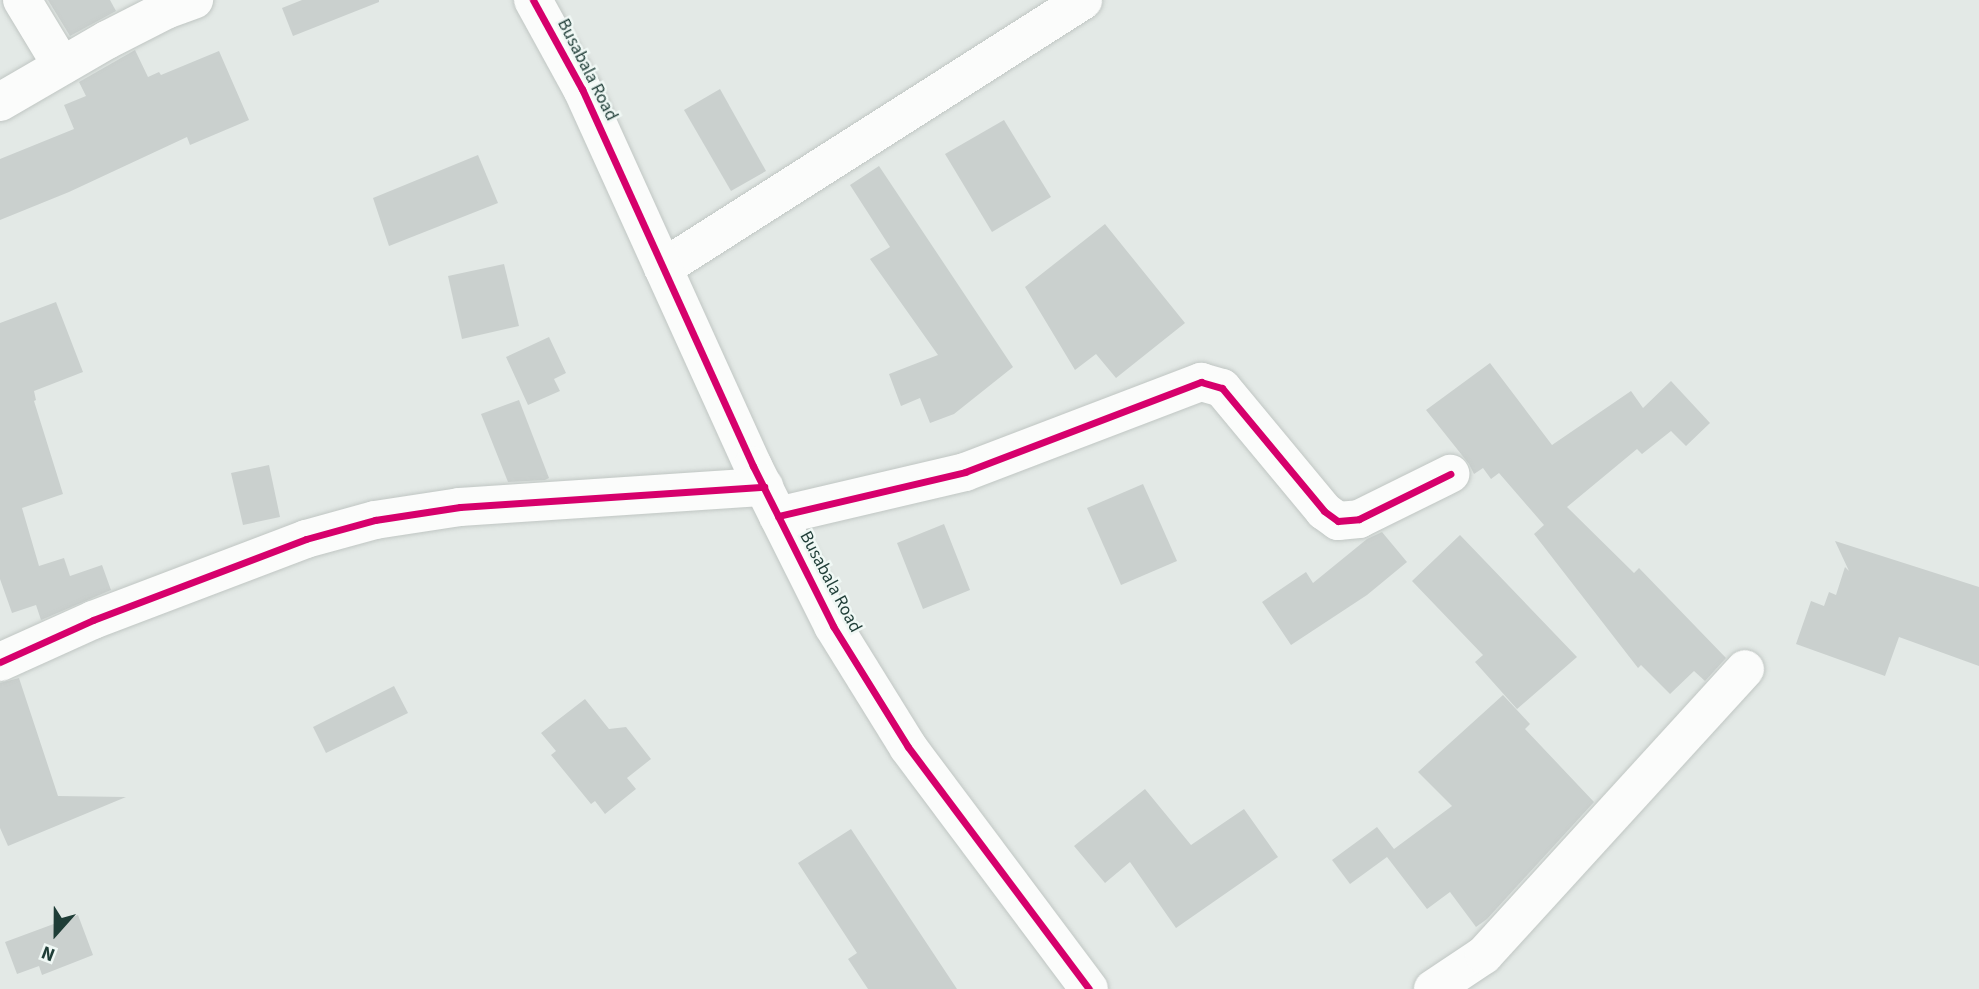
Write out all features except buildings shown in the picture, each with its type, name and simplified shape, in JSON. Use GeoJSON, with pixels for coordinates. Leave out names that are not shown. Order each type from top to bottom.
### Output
{"type":"FeatureCollection","features":[{"type":"Feature","properties":{"kind":"street"},"geometry":{"type":"LineString","coordinates":[[22,0],[62,66]]}},
{"type":"Feature","properties":{"kind":"street"},"geometry":{"type":"LineString","coordinates":[[0,102],[166,10],[194,0]]}},
{"type":"Feature","properties":{"kind":"street","name":"Busabala Road"},"geometry":{"type":"LineString","coordinates":[[533,0],[582,89],[771,501],[833,626],[908,747],[1089,989]]}},
{"type":"Feature","properties":{"kind":"street"},"geometry":{"type":"LineString","coordinates":[[663,268],[1083,0]]}},
{"type":"Feature","properties":{"kind":"street"},"geometry":{"type":"LineString","coordinates":[[0,662],[93,620],[306,539],[374,520],[460,507],[771,501],[965,472],[1201,382],[1222,388],[1324,511],[1338,522],[1359,519],[1450,474]]}},
{"type":"Feature","properties":{"kind":"street"},"geometry":{"type":"LineString","coordinates":[[1433,989],[1484,955],[1745,670]]}},
{"type":"Feature","properties":{"kind":"cycle path"},"geometry":{"type":"LineString","coordinates":[[533,0],[582,89],[753,466],[833,626],[908,747],[1089,989]]}},
{"type":"Feature","properties":{"kind":"cycle path"},"geometry":{"type":"LineString","coordinates":[[778,516],[965,472],[1201,382],[1222,388],[1324,511],[1338,521],[1359,519],[1450,474]]}},
{"type":"Feature","properties":{"kind":"cycle path"},"geometry":{"type":"LineString","coordinates":[[0,662],[93,620],[306,539],[375,520],[460,507],[764,487]]}}]}
